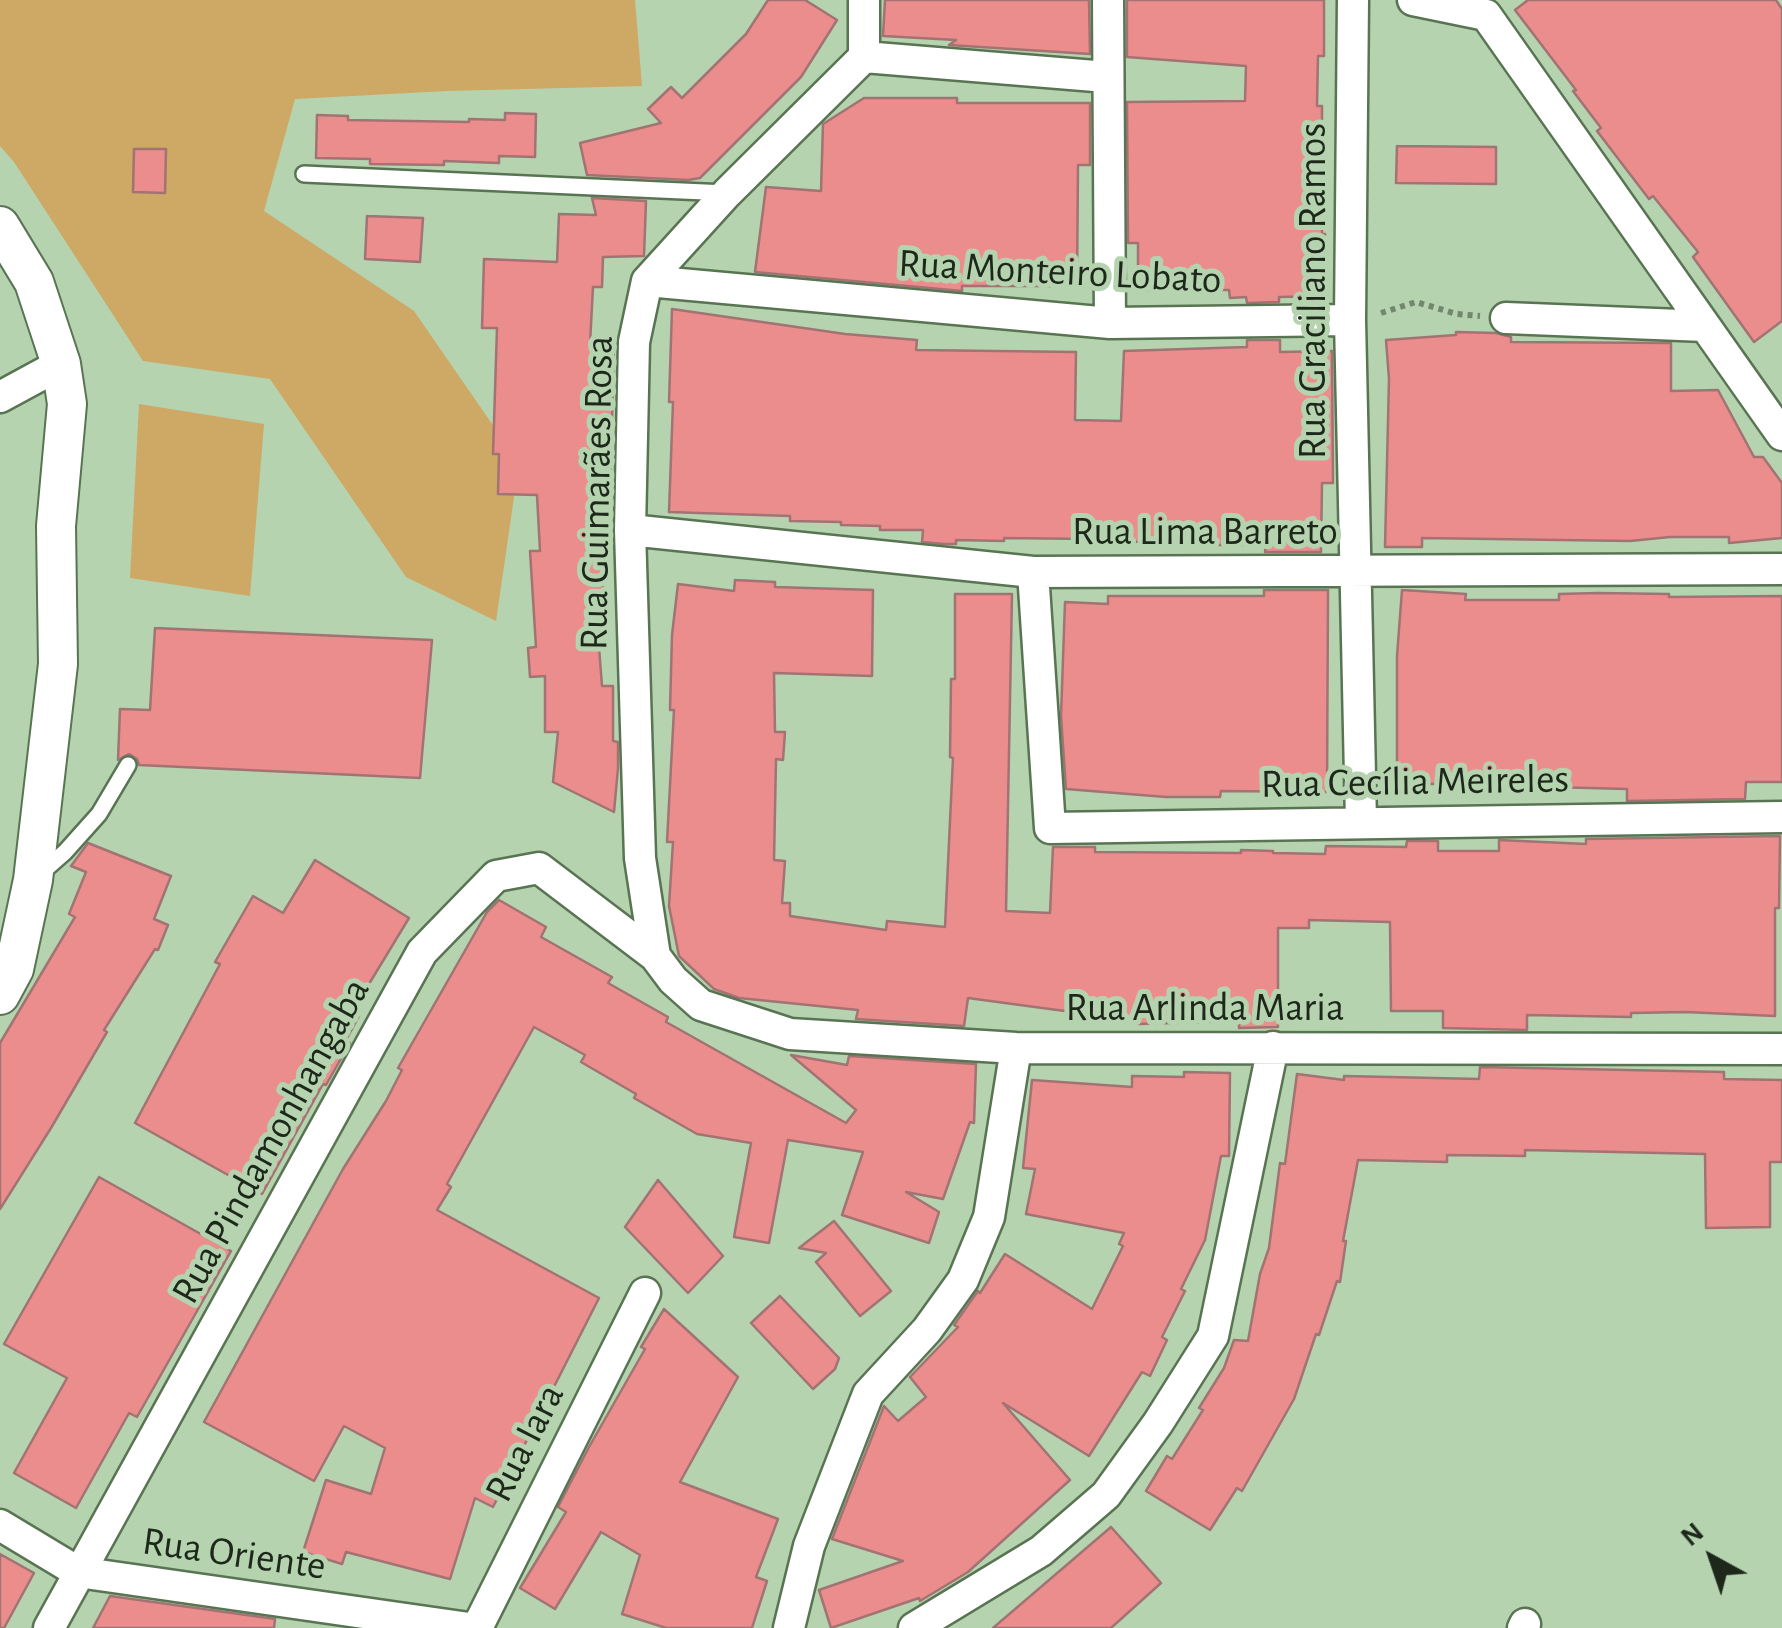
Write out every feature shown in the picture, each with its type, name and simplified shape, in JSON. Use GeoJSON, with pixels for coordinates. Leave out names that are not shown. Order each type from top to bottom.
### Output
{"type":"FeatureCollection","features":[{"type":"Feature","properties":{"kind":"street"},"geometry":{"type":"LineString","coordinates":[[647,280],[727,193],[864,57],[864,0]]}},
{"type":"Feature","properties":{"kind":"street"},"geometry":{"type":"LineString","coordinates":[[1108,0],[1110,324]]}},
{"type":"Feature","properties":{"kind":"street","name":"Rua Graciliano Ramos"},"geometry":{"type":"LineString","coordinates":[[1354,0],[1350,320],[1361,822]]}},
{"type":"Feature","properties":{"kind":"street"},"geometry":{"type":"LineString","coordinates":[[1413,0],[1486,15],[1782,435]]}},
{"type":"Feature","properties":{"kind":"street"},"geometry":{"type":"LineString","coordinates":[[864,57],[1107,76]]}},
{"type":"Feature","properties":{"kind":"street"},"geometry":{"type":"LineString","coordinates":[[0,226],[34,282],[60,364],[67,404],[56,526],[58,664],[33,880],[14,968],[0,995]]}},
{"type":"Feature","properties":{"kind":"street","name":"Rua Monteiro Lobato"},"geometry":{"type":"LineString","coordinates":[[647,280],[1110,324],[1350,320]]}},
{"type":"Feature","properties":{"kind":"street","name":"Rua Guimarães Rosa"},"geometry":{"type":"LineString","coordinates":[[647,280],[634,342],[630,530],[640,858],[655,956]]}},
{"type":"Feature","properties":{"kind":"street"},"geometry":{"type":"LineString","coordinates":[[1506,318],[1705,326]]}},
{"type":"Feature","properties":{"kind":"street"},"geometry":{"type":"LineString","coordinates":[[0,397],[60,364]]}},
{"type":"Feature","properties":{"kind":"street","name":"Rua Lima Barreto"},"geometry":{"type":"LineString","coordinates":[[630,530],[1033,572],[1782,570]]}},
{"type":"Feature","properties":{"kind":"street","name":"Rua Cecília Meireles"},"geometry":{"type":"LineString","coordinates":[[1033,572],[1050,828],[1782,817]]}},
{"type":"Feature","properties":{"kind":"street","name":"Rua Pindamonhangaba"},"geometry":{"type":"LineString","coordinates":[[49,1628],[422,952],[496,876],[539,868],[655,956]]}},
{"type":"Feature","properties":{"kind":"street","name":"Rua Arlinda Maria"},"geometry":{"type":"LineString","coordinates":[[655,956],[672,980],[701,1005],[790,1034],[1016,1048],[1782,1049]]}},
{"type":"Feature","properties":{"kind":"street"},"geometry":{"type":"LineString","coordinates":[[914,1628],[1041,1551],[1106,1495],[1213,1336],[1273,1047]]}},
{"type":"Feature","properties":{"kind":"street"},"geometry":{"type":"LineString","coordinates":[[789,1628],[809,1546],[868,1394],[927,1330],[963,1280],[990,1217],[1016,1048]]}},
{"type":"Feature","properties":{"kind":"street","name":"Rua Iara"},"geometry":{"type":"LineString","coordinates":[[477,1628],[645,1293]]}},
{"type":"Feature","properties":{"kind":"street","name":"Rua Oriente"},"geometry":{"type":"LineString","coordinates":[[0,1525],[78,1572],[469,1628]]}},
{"type":"Feature","properties":{"kind":"lane"},"geometry":{"type":"LineString","coordinates":[[304,174],[727,193]]}},
{"type":"Feature","properties":{"kind":"lane"},"geometry":{"type":"LineString","coordinates":[[33,880],[65,852],[98,814],[128,764]]}},
{"type":"Feature","properties":{"kind":"path"},"geometry":{"type":"LineString","coordinates":[[1350,320],[1416,302],[1457,314],[1506,318]]}},
{"type":"Feature","properties":{"kind":"shaded area"},"geometry":{"type":"Polygon","coordinates":[[[0,0],[635,0],[642,86],[295,99],[264,211],[414,311],[519,463],[496,621],[406,577],[270,379],[143,361],[0,146],[0,0]]]}},
{"type":"Feature","properties":{"kind":"shaded area"},"geometry":{"type":"Polygon","coordinates":[[[139,404],[264,424],[250,596],[130,578],[139,404]]]}},
{"type":"Feature","properties":{"kind":"building"},"geometry":{"type":"Polygon","coordinates":[[[768,0],[805,0],[837,20],[801,77],[700,178],[587,175],[580,143],[661,123],[648,109],[671,87],[682,98],[746,34],[768,0]]]}},
{"type":"Feature","properties":{"kind":"building"},"geometry":{"type":"Polygon","coordinates":[[[885,0],[1089,0],[1090,54],[949,45],[956,40],[883,36],[885,0]]]}},
{"type":"Feature","properties":{"kind":"building"},"geometry":{"type":"Polygon","coordinates":[[[1127,0],[1324,0],[1324,56],[1318,56],[1317,106],[1322,106],[1325,296],[1279,297],[1279,302],[1247,303],[1246,297],[1230,298],[1229,290],[1138,290],[1138,243],[1128,243],[1127,102],[1245,101],[1246,66],[1127,57],[1127,0]]]}},
{"type":"Feature","properties":{"kind":"building"},"geometry":{"type":"Polygon","coordinates":[[[1528,0],[1776,0],[1782,9],[1782,321],[1754,342],[1693,257],[1698,252],[1653,196],[1649,199],[1597,131],[1601,128],[1573,91],[1576,90],[1515,10],[1528,0]]]}},
{"type":"Feature","properties":{"kind":"building"},"geometry":{"type":"Polygon","coordinates":[[[864,98],[1090,103],[1090,165],[1078,165],[1077,286],[962,286],[962,291],[755,272],[766,187],[821,191],[823,124],[864,98]]]}},
{"type":"Feature","properties":{"kind":"building"},"geometry":{"type":"Polygon","coordinates":[[[505,113],[536,114],[535,157],[499,156],[499,163],[444,161],[444,165],[370,164],[370,159],[316,158],[317,115],[348,116],[348,120],[469,122],[505,120],[505,113]]]}},
{"type":"Feature","properties":{"kind":"building"},"geometry":{"type":"Polygon","coordinates":[[[1397,146],[1496,147],[1496,184],[1396,183],[1397,146]]]}},
{"type":"Feature","properties":{"kind":"building"},"geometry":{"type":"Polygon","coordinates":[[[134,149],[166,149],[165,193],[133,192],[134,149]]]}},
{"type":"Feature","properties":{"kind":"building"},"geometry":{"type":"Polygon","coordinates":[[[592,198],[646,201],[644,256],[603,257],[602,287],[593,287],[590,344],[614,345],[607,498],[610,528],[599,528],[606,633],[598,634],[602,686],[613,686],[613,741],[618,742],[614,812],[553,782],[558,732],[545,732],[545,676],[530,677],[528,648],[536,647],[530,551],[540,551],[537,495],[498,494],[499,454],[493,454],[497,328],[482,328],[484,259],[557,262],[559,214],[596,215],[592,198]]]}},
{"type":"Feature","properties":{"kind":"building"},"geometry":{"type":"Polygon","coordinates":[[[367,216],[423,218],[420,262],[365,259],[367,216]]]}},
{"type":"Feature","properties":{"kind":"building"},"geometry":{"type":"Polygon","coordinates":[[[672,309],[845,334],[917,340],[916,350],[1076,352],[1075,420],[1121,421],[1124,351],[1247,347],[1247,340],[1280,340],[1280,352],[1332,351],[1333,483],[1322,483],[1321,552],[1265,552],[1266,545],[1211,545],[1211,540],[1088,543],[1088,539],[1004,538],[944,544],[922,542],[923,530],[790,521],[790,516],[669,512],[672,309]]]}},
{"type":"Feature","properties":{"kind":"building"},"geometry":{"type":"Polygon","coordinates":[[[1456,332],[1496,333],[1511,337],[1511,342],[1671,343],[1671,391],[1718,390],[1754,457],[1763,457],[1782,483],[1782,538],[1729,543],[1729,537],[1630,541],[1422,538],[1422,547],[1385,547],[1389,379],[1386,340],[1456,332]]]}},
{"type":"Feature","properties":{"kind":"building"},"geometry":{"type":"Polygon","coordinates":[[[735,580],[775,582],[775,587],[873,590],[872,676],[774,673],[775,732],[785,732],[783,760],[776,759],[774,860],[785,861],[782,903],[790,903],[790,916],[886,930],[887,921],[945,927],[955,594],[1012,594],[1006,911],[1050,913],[1053,847],[1095,847],[1095,852],[1241,850],[1325,854],[1326,846],[1406,847],[1407,841],[1438,841],[1438,851],[1499,851],[1499,840],[1586,844],[1586,839],[1780,836],[1775,1016],[1685,1012],[1631,1013],[1631,1017],[1527,1015],[1527,1030],[1443,1028],[1443,1011],[1391,1011],[1390,922],[1309,920],[1309,928],[1278,928],[1278,1027],[1239,1028],[1239,1021],[1139,1024],[968,998],[964,1026],[856,1019],[858,1010],[739,998],[714,989],[679,956],[669,906],[673,842],[667,842],[674,710],[670,710],[672,635],[678,584],[734,591],[735,580]]]}},
{"type":"Feature","properties":{"kind":"building"},"geometry":{"type":"Polygon","coordinates":[[[1264,590],[1328,590],[1327,792],[1221,791],[1220,797],[1166,797],[1066,789],[1061,716],[1065,602],[1108,604],[1108,596],[1264,596],[1264,590]]]}},
{"type":"Feature","properties":{"kind":"building"},"geometry":{"type":"Polygon","coordinates":[[[1402,590],[1466,594],[1465,600],[1559,600],[1559,594],[1598,593],[1782,596],[1782,782],[1746,782],[1745,799],[1627,801],[1627,789],[1397,783],[1397,656],[1402,590]]]}},
{"type":"Feature","properties":{"kind":"building"},"geometry":{"type":"Polygon","coordinates":[[[155,628],[432,640],[420,778],[139,765],[129,754],[118,760],[120,709],[150,710],[155,628]]]}},
{"type":"Feature","properties":{"kind":"building"},"geometry":{"type":"Polygon","coordinates":[[[88,843],[171,876],[154,919],[168,925],[158,950],[155,949],[104,1030],[107,1032],[0,1209],[0,1043],[75,917],[69,914],[86,872],[71,866],[88,843]]]}},
{"type":"Feature","properties":{"kind":"building"},"geometry":{"type":"Polygon","coordinates":[[[315,860],[409,918],[352,1012],[359,1016],[346,1040],[350,1043],[262,1194],[135,1123],[220,964],[215,962],[253,896],[283,913],[315,860]]]}},
{"type":"Feature","properties":{"kind":"building"},"geometry":{"type":"Polygon","coordinates":[[[499,900],[546,927],[541,937],[612,977],[608,983],[668,1017],[666,1022],[846,1123],[856,1110],[791,1055],[847,1065],[849,1056],[976,1064],[974,1123],[970,1122],[943,1199],[906,1192],[939,1212],[929,1243],[842,1215],[863,1152],[788,1140],[769,1243],[734,1237],[751,1143],[697,1134],[581,1062],[585,1055],[534,1027],[447,1184],[451,1187],[437,1210],[599,1298],[493,1507],[475,1498],[450,1579],[346,1552],[342,1564],[303,1552],[326,1480],[371,1494],[385,1448],[344,1426],[314,1481],[204,1422],[343,1169],[386,1101],[402,1070],[398,1068],[487,912],[499,900]]]}},
{"type":"Feature","properties":{"kind":"building"},"geometry":{"type":"Polygon","coordinates":[[[1480,1067],[1724,1072],[1724,1079],[1782,1080],[1782,1162],[1770,1162],[1770,1227],[1706,1228],[1705,1154],[1525,1150],[1525,1156],[1447,1155],[1447,1162],[1358,1160],[1343,1241],[1340,1282],[1337,1281],[1319,1335],[1316,1334],[1294,1399],[1242,1491],[1237,1488],[1210,1530],[1146,1491],[1203,1410],[1199,1408],[1224,1368],[1234,1340],[1248,1341],[1260,1274],[1269,1248],[1280,1163],[1285,1164],[1297,1074],[1344,1080],[1344,1076],[1479,1079],[1480,1067]]]}},
{"type":"Feature","properties":{"kind":"building"},"geometry":{"type":"Polygon","coordinates":[[[1184,1072],[1230,1073],[1229,1156],[1221,1156],[1205,1240],[1181,1289],[1185,1291],[1162,1337],[1167,1340],[1150,1376],[1142,1372],[1089,1456],[1003,1403],[1070,1480],[968,1572],[920,1601],[919,1598],[831,1628],[819,1590],[903,1561],[832,1539],[884,1406],[898,1421],[926,1397],[910,1377],[958,1327],[954,1325],[1005,1254],[1092,1309],[1123,1246],[1119,1244],[1124,1233],[1026,1214],[1035,1169],[1023,1168],[1032,1080],[1132,1087],[1132,1076],[1184,1077],[1184,1072]]]}},
{"type":"Feature","properties":{"kind":"building"},"geometry":{"type":"Polygon","coordinates":[[[99,1177],[231,1251],[137,1417],[129,1413],[76,1508],[14,1473],[67,1378],[4,1344],[99,1177]]]}},
{"type":"Feature","properties":{"kind":"building"},"geometry":{"type":"Polygon","coordinates":[[[658,1180],[723,1256],[688,1293],[625,1227],[658,1180]]]}},
{"type":"Feature","properties":{"kind":"building"},"geometry":{"type":"Polygon","coordinates":[[[834,1221],[891,1291],[860,1316],[816,1262],[826,1253],[799,1248],[834,1221]]]}},
{"type":"Feature","properties":{"kind":"building"},"geometry":{"type":"Polygon","coordinates":[[[780,1296],[839,1358],[835,1369],[813,1389],[751,1323],[780,1296]]]}},
{"type":"Feature","properties":{"kind":"building"},"geometry":{"type":"Polygon","coordinates":[[[664,1309],[738,1377],[680,1482],[778,1519],[756,1577],[767,1581],[752,1628],[666,1628],[622,1614],[640,1555],[601,1532],[555,1609],[520,1588],[566,1512],[558,1507],[664,1309]]]}},
{"type":"Feature","properties":{"kind":"building"},"geometry":{"type":"Polygon","coordinates":[[[1111,1527],[1161,1583],[1111,1628],[993,1628],[1111,1527]]]}},
{"type":"Feature","properties":{"kind":"building"},"geometry":{"type":"Polygon","coordinates":[[[0,1554],[34,1573],[4,1628],[0,1628],[0,1554]]]}},
{"type":"Feature","properties":{"kind":"building"},"geometry":{"type":"Polygon","coordinates":[[[110,1596],[275,1619],[274,1628],[93,1628],[110,1596]]]}}]}
